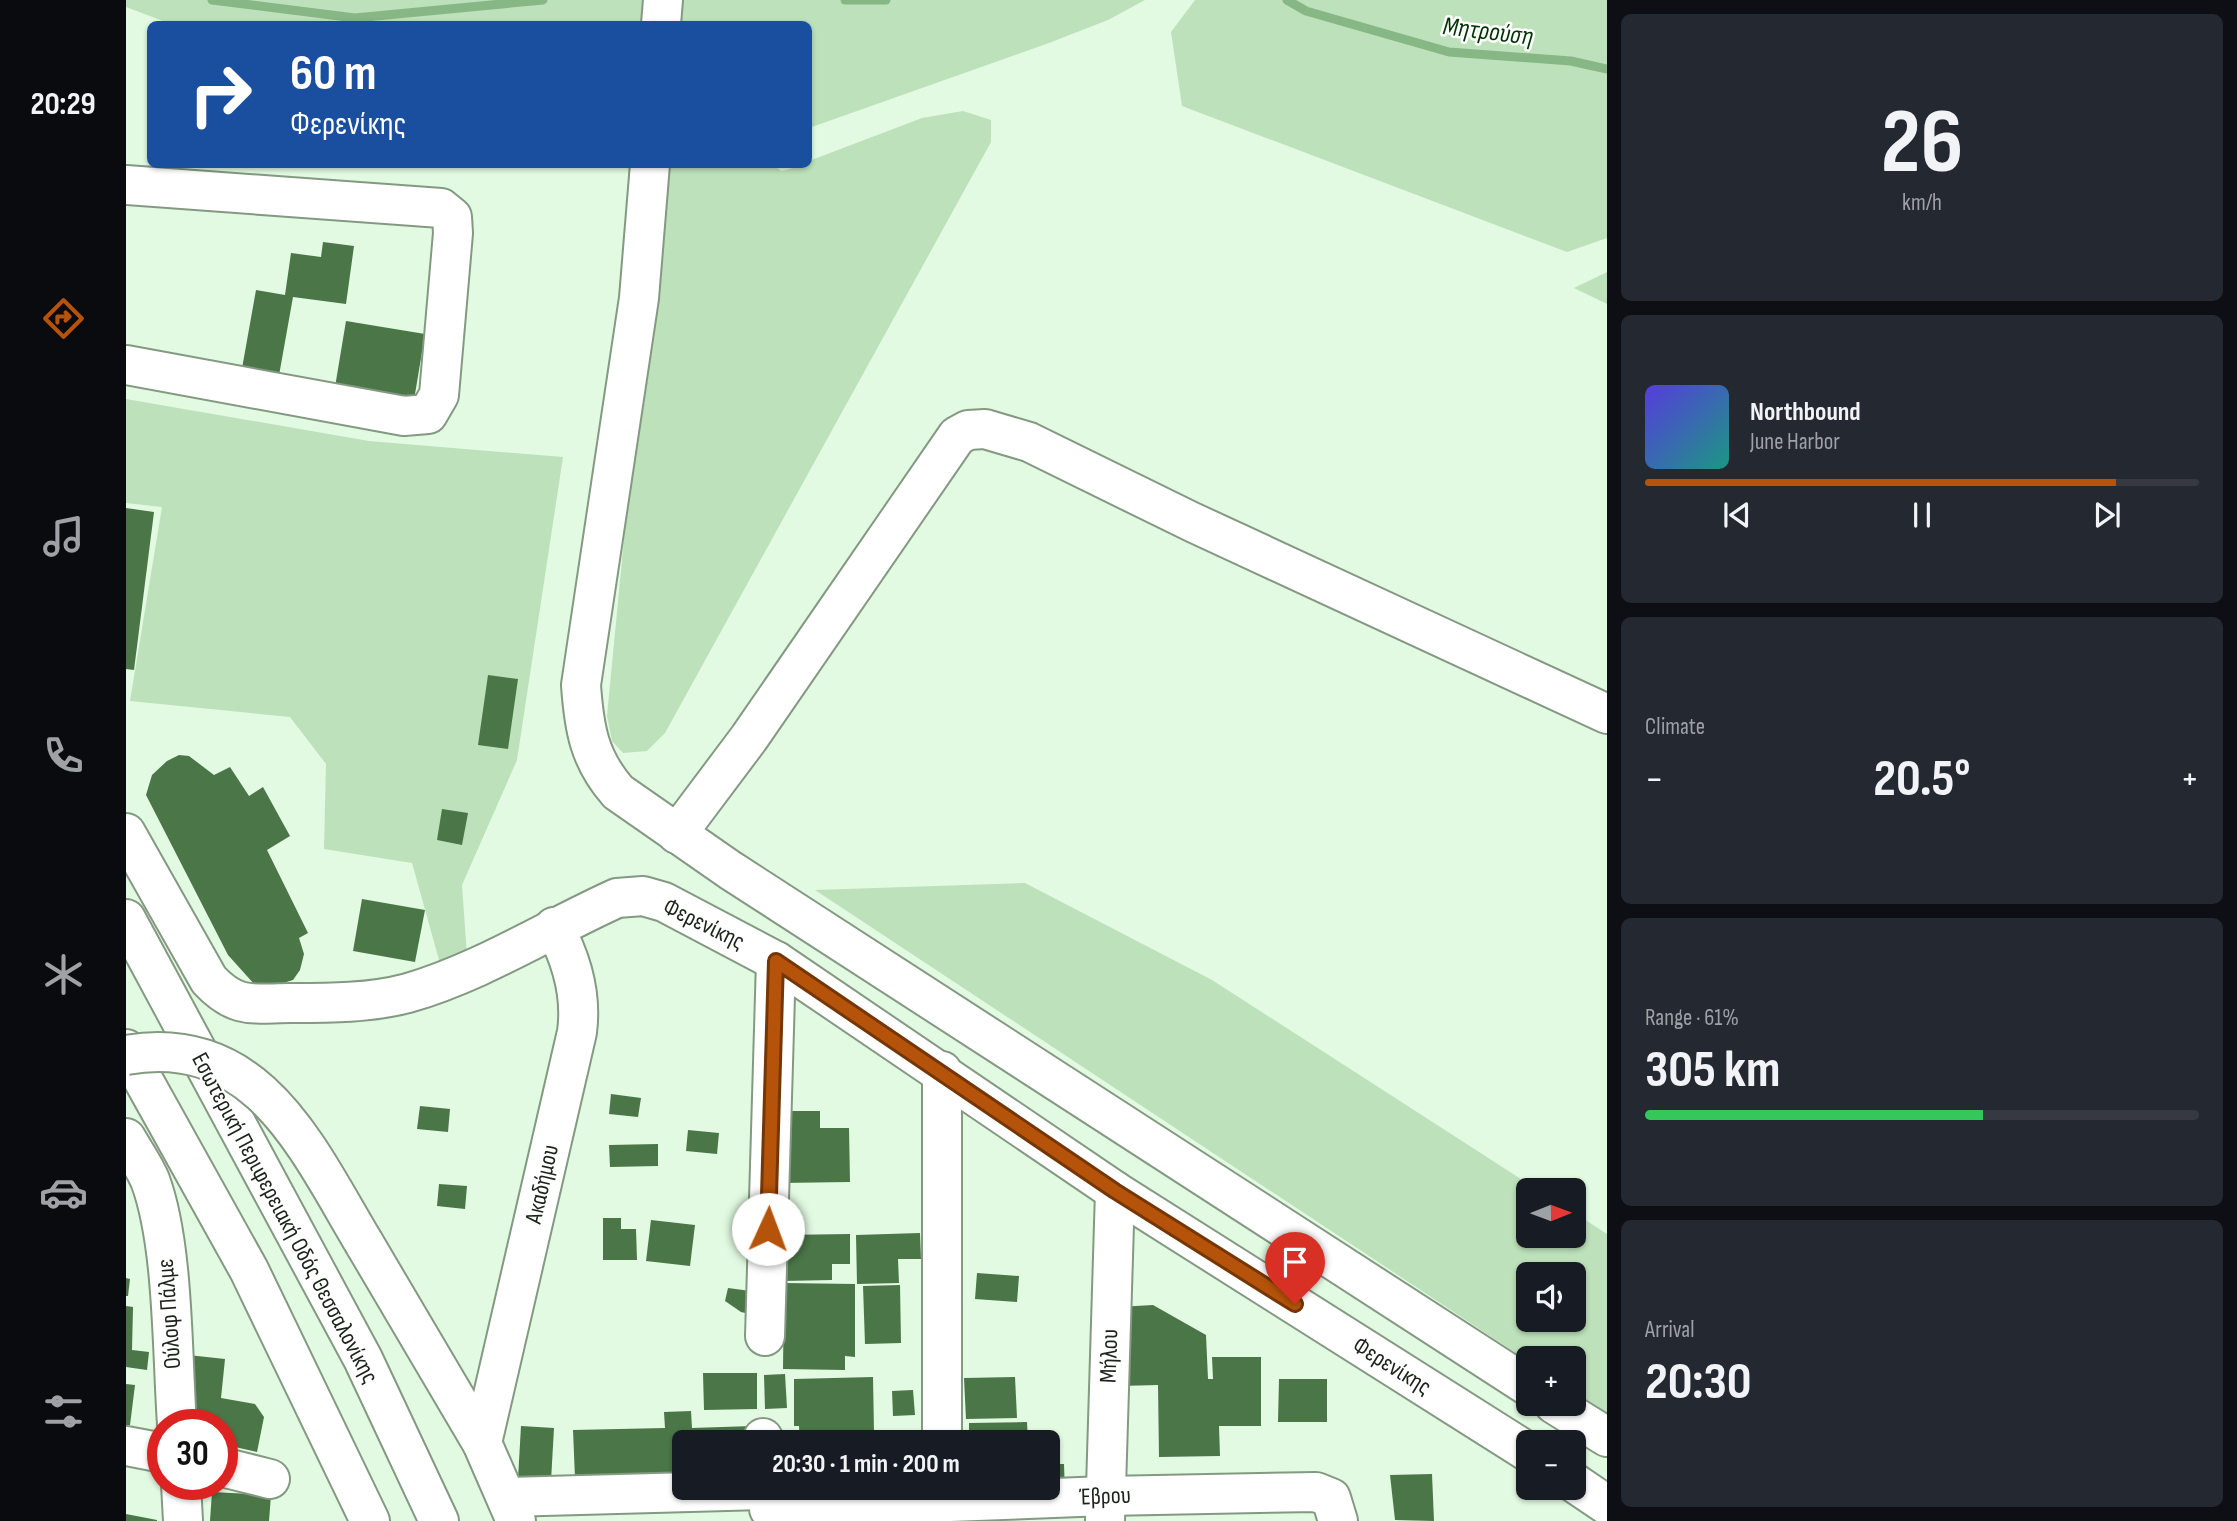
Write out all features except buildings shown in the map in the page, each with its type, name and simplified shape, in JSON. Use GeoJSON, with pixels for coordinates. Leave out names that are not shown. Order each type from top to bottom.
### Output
{"type":"FeatureCollection","features":[{"type":"Feature","properties":{"kind":"main road"},"geometry":{"type":"LineString","coordinates":[[661,21],[663,0]]}},
{"type":"Feature","properties":{"kind":"main road"},"geometry":{"type":"LineString","coordinates":[[650,168],[639,298],[581,685],[585,733],[603,775],[618,792],[677,834],[1516,1378]]}},
{"type":"Feature","properties":{"kind":"main road"},"geometry":{"type":"LineString","coordinates":[[126,185],[441,208],[452,217],[453,233],[439,395],[428,414],[404,416],[126,365]]}},
{"type":"Feature","properties":{"kind":"main road"},"geometry":{"type":"LineString","coordinates":[[677,834],[749,738],[957,436],[968,430],[985,429],[1030,442],[1192,522],[1607,714]]}},
{"type":"Feature","properties":{"kind":"main road","name":"Φερενίκης"},"geometry":{"type":"LineString","coordinates":[[126,833],[209,980],[225,998],[256,1005],[329,1003],[406,993],[458,975],[617,898],[643,897],[664,902],[776,961],[1115,1191],[1516,1444]]}},
{"type":"Feature","properties":{"kind":"main road","name":"Εσωτερική Περιφερειακή Οδός Θεσσαλονίκης"},"geometry":{"type":"LineString","coordinates":[[126,919],[363,1359],[439,1521]]}},
{"type":"Feature","properties":{"kind":"main road","name":"Ακαδήμου"},"geometry":{"type":"LineString","coordinates":[[482,1443],[579,1017],[572,967],[554,927]]}},
{"type":"Feature","properties":{"kind":"main road"},"geometry":{"type":"LineString","coordinates":[[765,1336],[776,961]]}},
{"type":"Feature","properties":{"kind":"main road"},"geometry":{"type":"LineString","coordinates":[[370,1521],[250,1270],[126,1052],[184,1051],[213,1061],[256,1088],[302,1138],[482,1443],[512,1509]]}},
{"type":"Feature","properties":{"kind":"main road"},"geometry":{"type":"LineString","coordinates":[[942,1072],[943,1430]]}},
{"type":"Feature","properties":{"kind":"main road","name":"Ούλοφ Πάλμε"},"geometry":{"type":"LineString","coordinates":[[126,1138],[149,1178],[142,1201],[166,1259],[176,1409]]}},
{"type":"Feature","properties":{"kind":"main road","name":"Μήλου"},"geometry":{"type":"LineString","coordinates":[[1105,1508],[1115,1191]]}},
{"type":"Feature","properties":{"kind":"main road"},"geometry":{"type":"LineString","coordinates":[[1574,1416],[1607,1437]]}},
{"type":"Feature","properties":{"kind":"main road"},"geometry":{"type":"LineString","coordinates":[[126,1446],[147,1450]]}},
{"type":"Feature","properties":{"kind":"main road"},"geometry":{"type":"LineString","coordinates":[[238,1471],[270,1479]]}},
{"type":"Feature","properties":{"kind":"main road"},"geometry":{"type":"LineString","coordinates":[[1586,1491],[1607,1505]]}},
{"type":"Feature","properties":{"kind":"main road","name":"Έβρου"},"geometry":{"type":"LineString","coordinates":[[512,1509],[768,1502],[943,1503],[1105,1508],[1316,1492],[1331,1498],[1338,1521]]}},
{"type":"Feature","properties":{"kind":"main road"},"geometry":{"type":"LineString","coordinates":[[182,1500],[183,1521]]}},
{"type":"Feature","properties":{"kind":"green space"},"geometry":{"type":"Polygon","coordinates":[[[126,0],[1145,0],[1108,20],[1049,43],[812,127],[812,21],[163,21],[126,7],[126,0]]]}},
{"type":"Feature","properties":{"kind":"green space"},"geometry":{"type":"Polygon","coordinates":[[[1195,0],[1607,0],[1607,238],[1567,252],[1182,106],[1171,32],[1195,0]]]}},
{"type":"Feature","properties":{"kind":"green space"},"geometry":{"type":"Polygon","coordinates":[[[963,111],[991,120],[991,142],[665,733],[647,751],[623,753],[612,741],[607,716],[660,168],[777,168],[782,171],[812,168],[812,160],[922,118],[963,111]]]}},
{"type":"Feature","properties":{"kind":"green space"},"geometry":{"type":"Polygon","coordinates":[[[1607,272],[1607,304],[1574,288],[1607,272]]]}},
{"type":"Feature","properties":{"kind":"green space"},"geometry":{"type":"Polygon","coordinates":[[[126,399],[369,441],[563,457],[517,760],[462,885],[467,956],[439,960],[412,863],[324,849],[326,764],[290,717],[130,701],[162,507],[126,503],[126,399]]]}},
{"type":"Feature","properties":{"kind":"green space"},"geometry":{"type":"Polygon","coordinates":[[[1025,883],[1212,980],[1519,1178],[1516,1178],[1516,1248],[1586,1248],[1586,1220],[1607,1234],[1607,1413],[1586,1399],[1586,1346],[1516,1346],[1516,1353],[815,890],[1025,883]]]}},
{"type":"Feature","properties":{"kind":"waterway","name":"Μητρούση"},"geometry":{"type":"LineString","coordinates":[[212,0],[355,18],[543,0]]}},
{"type":"Feature","properties":{"kind":"waterway","name":"Μητρούση"},"geometry":{"type":"LineString","coordinates":[[845,0],[886,0]]}},
{"type":"Feature","properties":{"kind":"waterway","name":"Μητρούση"},"geometry":{"type":"LineString","coordinates":[[1287,0],[1306,11],[1449,52],[1571,61],[1607,69]]}},
{"type":"Feature","properties":{"kind":"route"},"geometry":{"type":"LineString","coordinates":[[768,1229],[776,961],[1115,1191],[1295,1304]]}}]}
